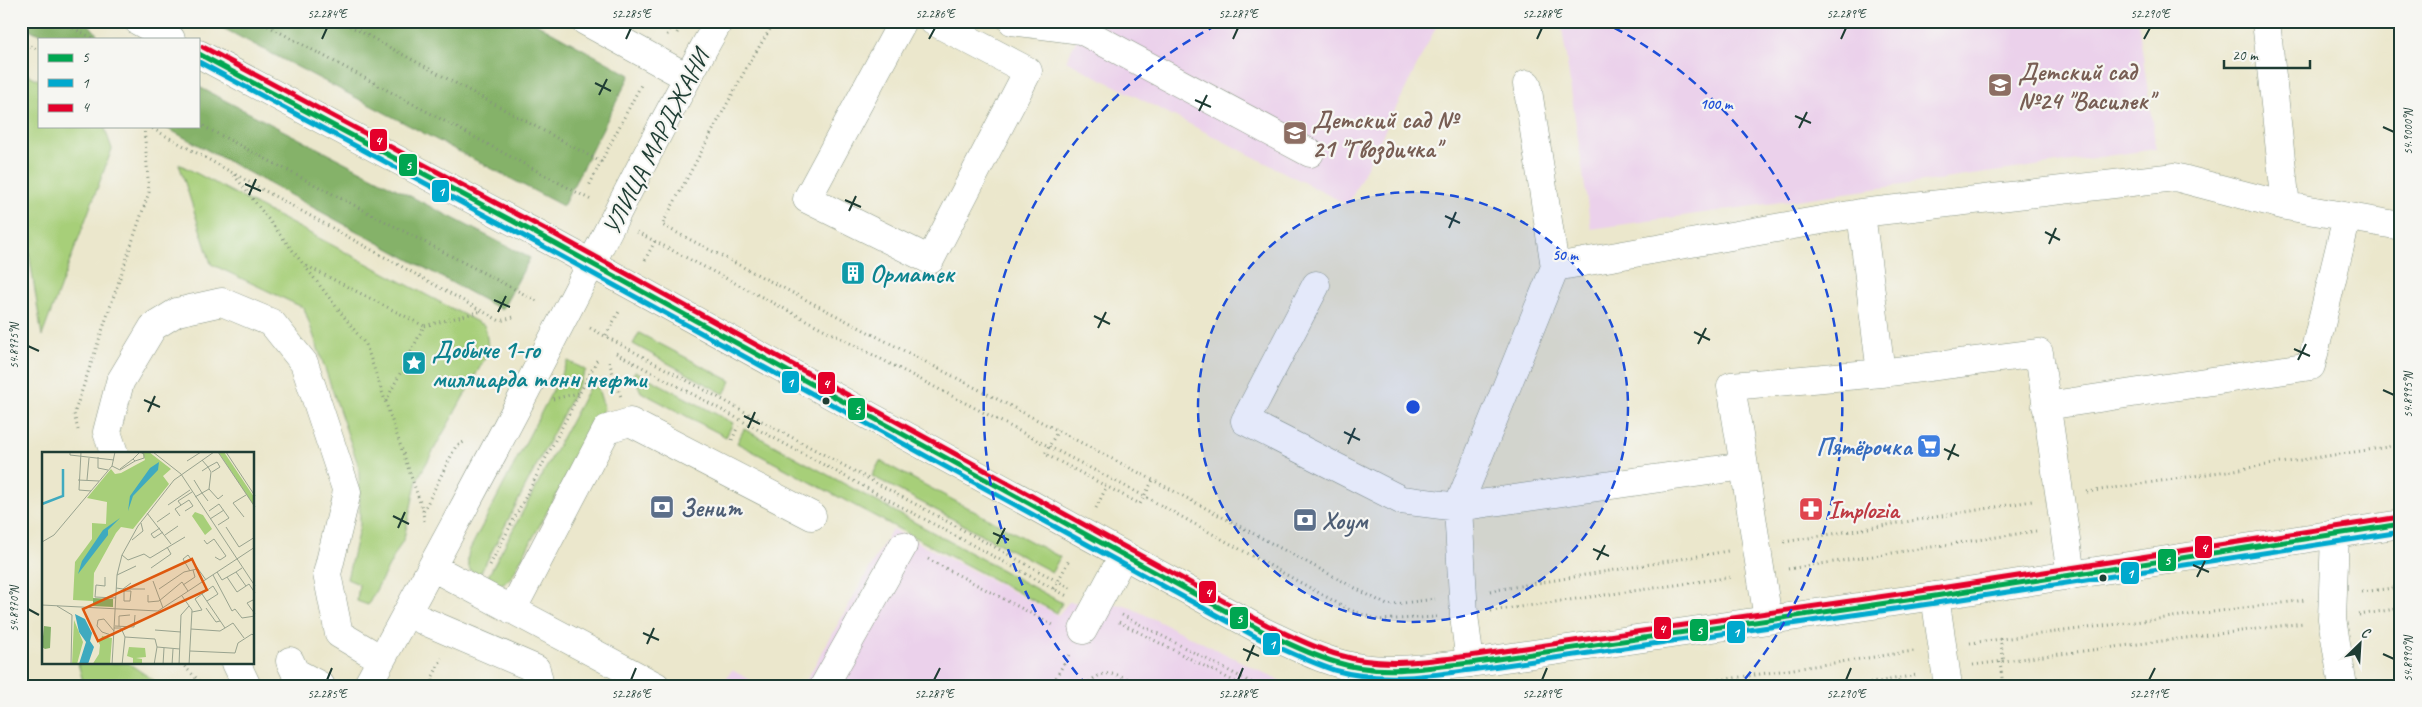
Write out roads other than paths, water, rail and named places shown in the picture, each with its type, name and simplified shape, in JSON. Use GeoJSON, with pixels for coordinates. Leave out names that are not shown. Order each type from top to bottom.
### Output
{"type":"FeatureCollection","features":[{"type":"Feature","properties":{"kind":"main road"},"geometry":{"type":"LineString","coordinates":[[138,21],[169,38]]}},
{"type":"Feature","properties":{"kind":"main road"},"geometry":{"type":"LineString","coordinates":[[585,21],[687,77]]}},
{"type":"Feature","properties":{"kind":"main road","name":"УЛИЦА МАРДЖАНИ"},"geometry":{"type":"LineString","coordinates":[[367,686],[408,614],[687,77],[718,21]]}},
{"type":"Feature","properties":{"kind":"main road"},"geometry":{"type":"LineString","coordinates":[[903,21],[807,199],[930,260],[1028,71],[933,21]]}},
{"type":"Feature","properties":{"kind":"main road"},"geometry":{"type":"LineString","coordinates":[[1012,21],[1082,30],[1310,153]]}},
{"type":"Feature","properties":{"kind":"main road"},"geometry":{"type":"LineString","coordinates":[[2266,21],[2286,206]]}},
{"type":"Feature","properties":{"kind":"main road"},"geometry":{"type":"LineString","coordinates":[[200,55],[591,264],[1264,632],[1323,658],[1361,668],[1400,670],[1470,663],[1935,596],[2401,524]]}},
{"type":"Feature","properties":{"kind":"main road"},"geometry":{"type":"LineString","coordinates":[[1470,663],[1464,615],[1458,507],[1556,267],[1528,84]]}},
{"type":"Feature","properties":{"kind":"main road"},"geometry":{"type":"LineString","coordinates":[[1556,267],[1861,213],[2175,177],[2286,206],[2401,226]]}},
{"type":"Feature","properties":{"kind":"main road"},"geometry":{"type":"LineString","coordinates":[[1861,213],[1881,373]]}},
{"type":"Feature","properties":{"kind":"main road"},"geometry":{"type":"LineString","coordinates":[[2046,406],[2311,366],[2347,217]]}},
{"type":"Feature","properties":{"kind":"main road"},"geometry":{"type":"LineString","coordinates":[[1316,285],[1245,421],[1401,500],[1458,507],[1744,466]]}},
{"type":"Feature","properties":{"kind":"main road"},"geometry":{"type":"LineString","coordinates":[[114,452],[108,432],[120,382],[153,327],[177,312],[222,302],[272,323],[304,363],[347,492],[327,574],[339,634],[381,659]]}},
{"type":"Feature","properties":{"kind":"main road"},"geometry":{"type":"LineString","coordinates":[[1768,619],[1731,386],[1881,373],[2039,354],[2071,575]]}},
{"type":"Feature","properties":{"kind":"main road"},"geometry":{"type":"LineString","coordinates":[[512,610],[607,429],[630,422],[812,516]]}},
{"type":"Feature","properties":{"kind":"main road"},"geometry":{"type":"LineString","coordinates":[[2335,534],[2333,608],[2343,686]]}},
{"type":"Feature","properties":{"kind":"main road"},"geometry":{"type":"LineString","coordinates":[[824,686],[903,546]]}},
{"type":"Feature","properties":{"kind":"main road"},"geometry":{"type":"LineString","coordinates":[[1088,620],[1123,556]]}},
{"type":"Feature","properties":{"kind":"main road"},"geometry":{"type":"LineString","coordinates":[[432,567],[656,686]]}},
{"type":"Feature","properties":{"kind":"main road"},"geometry":{"type":"LineString","coordinates":[[1935,596],[1945,667]]}},
{"type":"Feature","properties":{"kind":"main road"},"geometry":{"type":"LineString","coordinates":[[408,614],[536,669],[540,686]]}},
{"type":"Feature","properties":{"kind":"main road"},"geometry":{"type":"LineString","coordinates":[[290,661],[295,672],[321,686]]}},
{"type":"Feature","properties":{"kind":"main road"},"geometry":{"type":"LineString","coordinates":[[236,664],[247,686]]}},
{"type":"Feature","properties":{"kind":"place","name":"Детский сад №24 \"Василек\""},"geometry":{"type":"Point","coordinates":[2000,85]}},
{"type":"Feature","properties":{"kind":"place","name":"Детский сад № 21 \"Гвоздичка\""},"geometry":{"type":"Point","coordinates":[1295,133]}},
{"type":"Feature","properties":{"kind":"place","name":"Орматек"},"geometry":{"type":"Point","coordinates":[853,273]}},
{"type":"Feature","properties":{"kind":"place","name":"Добыче 1-го миллиарда тонн нефти"},"geometry":{"type":"Point","coordinates":[414,363]}},
{"type":"Feature","properties":{"kind":"place","name":"Пятёрочка"},"geometry":{"type":"Point","coordinates":[1929,446]}},
{"type":"Feature","properties":{"kind":"place","name":"Зенит"},"geometry":{"type":"Point","coordinates":[662,507]}},
{"type":"Feature","properties":{"kind":"place","name":"Implozia"},"geometry":{"type":"Point","coordinates":[1811,509]}},
{"type":"Feature","properties":{"kind":"place","name":"Хоум"},"geometry":{"type":"Point","coordinates":[1305,520]}}]}
